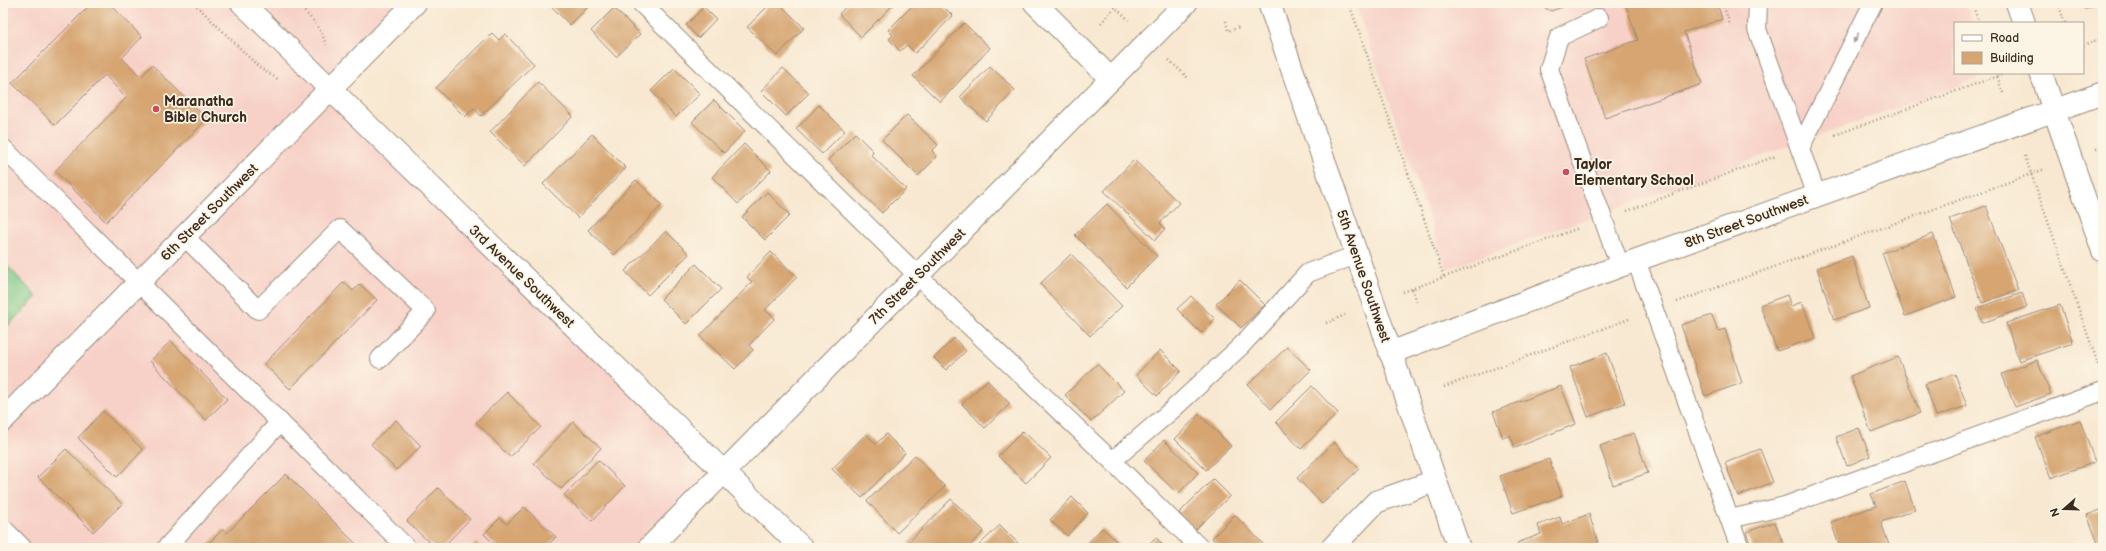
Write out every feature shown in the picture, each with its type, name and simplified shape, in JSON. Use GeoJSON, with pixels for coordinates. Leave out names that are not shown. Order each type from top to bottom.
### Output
{"type":"FeatureCollection","features":[{"type":"Feature","properties":{"kind":"main road","name":"3rd Avenue Southwest"},"geometry":{"type":"LineString","coordinates":[[242,3],[802,548]]}},
{"type":"Feature","properties":{"kind":"main road","name":"6th Street Southwest"},"geometry":{"type":"LineString","coordinates":[[3,420],[415,3]]}},
{"type":"Feature","properties":{"kind":"main road"},"geometry":{"type":"LineString","coordinates":[[1035,3],[1111,79]]}},
{"type":"Feature","properties":{"kind":"main road","name":"7th Street Southwest"},"geometry":{"type":"LineString","coordinates":[[649,548],[1186,3]]}},
{"type":"Feature","properties":{"kind":"main road","name":"5th Avenue Southwest"},"geometry":{"type":"LineString","coordinates":[[1269,3],[1459,548]]}},
{"type":"Feature","properties":{"kind":"main road"},"geometry":{"type":"LineString","coordinates":[[2017,3],[2024,22]]}},
{"type":"Feature","properties":{"kind":"main road"},"geometry":{"type":"LineString","coordinates":[[2041,74],[2103,251]]}},
{"type":"Feature","properties":{"kind":"main road","name":"8th Street Southwest"},"geometry":{"type":"LineString","coordinates":[[1390,352],[1628,263],[2103,93]]}},
{"type":"Feature","properties":{"kind":"main road"},"geometry":{"type":"LineString","coordinates":[[1332,548],[1376,502],[1435,481]]}},
{"type":"Feature","properties":{"kind":"main road"},"geometry":{"type":"LineString","coordinates":[[3,531],[20,548]]}},
{"type":"Feature","properties":{"kind":"lane"},"geometry":{"type":"LineString","coordinates":[[641,3],[884,240],[918,276],[1112,461],[1200,548]]}},
{"type":"Feature","properties":{"kind":"lane"},"geometry":{"type":"LineString","coordinates":[[1758,3],[1757,29],[1817,196]]}},
{"type":"Feature","properties":{"kind":"lane"},"geometry":{"type":"LineString","coordinates":[[1800,148],[1873,3]]}},
{"type":"Feature","properties":{"kind":"lane"},"geometry":{"type":"LineString","coordinates":[[1599,18],[1559,37],[1549,69],[1603,220],[1654,310],[1740,548]]}},
{"type":"Feature","properties":{"kind":"lane"},"geometry":{"type":"LineString","coordinates":[[3,148],[407,548]]}},
{"type":"Feature","properties":{"kind":"lane"},"geometry":{"type":"LineString","coordinates":[[185,237],[258,310],[340,229],[426,311],[380,359]]}},
{"type":"Feature","properties":{"kind":"lane"},"geometry":{"type":"LineString","coordinates":[[1112,461],[1172,410],[1241,346],[1308,273],[1356,255]]}},
{"type":"Feature","properties":{"kind":"lane"},"geometry":{"type":"LineString","coordinates":[[1730,519],[1785,506],[2103,391]]}},
{"type":"Feature","properties":{"kind":"lane"},"geometry":{"type":"LineString","coordinates":[[166,548],[280,422]]}},
{"type":"Feature","properties":{"kind":"path"},"geometry":{"type":"LineString","coordinates":[[194,3],[260,68]]}},
{"type":"Feature","properties":{"kind":"path"},"geometry":{"type":"LineString","coordinates":[[296,3],[315,22],[323,35]]}},
{"type":"Feature","properties":{"kind":"path"},"geometry":{"type":"LineString","coordinates":[[1112,3],[1134,25]]}},
{"type":"Feature","properties":{"kind":"path"},"geometry":{"type":"LineString","coordinates":[[1101,23],[1119,3]]}},
{"type":"Feature","properties":{"kind":"path"},"geometry":{"type":"LineString","coordinates":[[1349,3],[1444,277]]}},
{"type":"Feature","properties":{"kind":"path"},"geometry":{"type":"LineString","coordinates":[[1972,3],[1979,22]]}},
{"type":"Feature","properties":{"kind":"path"},"geometry":{"type":"LineString","coordinates":[[2058,3],[2065,22]]}},
{"type":"Feature","properties":{"kind":"path"},"geometry":{"type":"LineString","coordinates":[[1226,21],[1228,31],[1240,27]]}},
{"type":"Feature","properties":{"kind":"path"},"geometry":{"type":"LineString","coordinates":[[2084,45],[2103,38]]}},
{"type":"Feature","properties":{"kind":"path"},"geometry":{"type":"LineString","coordinates":[[1169,60],[1189,78]]}},
{"type":"Feature","properties":{"kind":"path"},"geometry":{"type":"LineString","coordinates":[[1402,292],[1800,148],[1997,74],[2003,93]]}},
{"type":"Feature","properties":{"kind":"path"},"geometry":{"type":"LineString","coordinates":[[2100,122],[2103,130]]}},
{"type":"Feature","properties":{"kind":"path"},"geometry":{"type":"LineString","coordinates":[[2025,156],[2100,371]]}},
{"type":"Feature","properties":{"kind":"path"},"geometry":{"type":"LineString","coordinates":[[1444,387],[2048,167]]}},
{"type":"Feature","properties":{"kind":"path"},"geometry":{"type":"LineString","coordinates":[[1412,289],[1417,302]]}},
{"type":"Feature","properties":{"kind":"path"},"geometry":{"type":"LineString","coordinates":[[1326,323],[1345,315]]}},
{"type":"Feature","properties":{"kind":"shaded area"},"geometry":{"type":"Polygon","coordinates":[[[3,3],[415,3],[330,90],[724,472],[649,548],[3,548],[3,3]]]}},
{"type":"Feature","properties":{"kind":"shaded area","name":"Taylor Elementary School"},"geometry":{"type":"Polygon","coordinates":[[[1355,3],[1966,3],[1973,22],[1954,22],[1954,74],[1991,74],[1447,269],[1355,3]]]}},
{"type":"Feature","properties":{"kind":"green space"},"geometry":{"type":"Polygon","coordinates":[[[3,261],[37,297],[3,331],[3,261]]]}},
{"type":"Feature","properties":{"kind":"building","name":"Maranatha Bible Church"},"geometry":{"type":"Polygon","coordinates":[[[92,3],[109,3],[142,37],[122,58],[141,77],[152,65],[207,119],[106,222],[55,171],[126,98],[105,75],[55,125],[12,83],[92,3]]]}},
{"type":"Feature","properties":{"kind":"building"},"geometry":{"type":"Polygon","coordinates":[[[548,3],[592,3],[570,25],[548,3]]]}},
{"type":"Feature","properties":{"kind":"building"},"geometry":{"type":"Polygon","coordinates":[[[771,3],[779,3],[804,28],[777,56],[747,27],[771,3]]]}},
{"type":"Feature","properties":{"kind":"building"},"geometry":{"type":"Polygon","coordinates":[[[849,3],[895,3],[861,37],[839,14],[849,3]]]}},
{"type":"Feature","properties":{"kind":"building"},"geometry":{"type":"Polygon","coordinates":[[[915,3],[940,3],[953,16],[915,53],[907,45],[900,51],[889,39],[893,35],[888,30],[915,3]]]}},
{"type":"Feature","properties":{"kind":"building"},"geometry":{"type":"Polygon","coordinates":[[[1543,3],[1574,3],[1551,11],[1545,8],[1543,3]]]}},
{"type":"Feature","properties":{"kind":"building"},"geometry":{"type":"Polygon","coordinates":[[[1625,3],[1717,3],[1722,19],[1684,32],[1702,84],[1605,118],[1584,59],[1638,40],[1625,3]]]}},
{"type":"Feature","properties":{"kind":"building"},"geometry":{"type":"Polygon","coordinates":[[[2083,3],[2102,3],[2085,9],[2083,3]]]}},
{"type":"Feature","properties":{"kind":"building"},"geometry":{"type":"Polygon","coordinates":[[[704,7],[716,19],[698,38],[686,25],[704,7]]]}},
{"type":"Feature","properties":{"kind":"building"},"geometry":{"type":"Polygon","coordinates":[[[614,8],[640,34],[616,57],[591,31],[614,8]]]}},
{"type":"Feature","properties":{"kind":"building"},"geometry":{"type":"Polygon","coordinates":[[[964,23],[990,48],[940,102],[913,76],[964,23]]]}},
{"type":"Feature","properties":{"kind":"building"},"geometry":{"type":"Polygon","coordinates":[[[492,33],[499,40],[505,34],[534,64],[481,116],[474,108],[465,117],[436,88],[492,33]]]}},
{"type":"Feature","properties":{"kind":"building"},"geometry":{"type":"Polygon","coordinates":[[[990,66],[1015,90],[986,121],[960,97],[990,66]]]}},
{"type":"Feature","properties":{"kind":"building"},"geometry":{"type":"Polygon","coordinates":[[[674,68],[700,94],[676,117],[651,91],[674,68]]]}},
{"type":"Feature","properties":{"kind":"building"},"geometry":{"type":"Polygon","coordinates":[[[783,68],[809,93],[786,116],[761,91],[783,68]]]}},
{"type":"Feature","properties":{"kind":"building"},"geometry":{"type":"Polygon","coordinates":[[[538,82],[573,116],[525,166],[490,132],[538,82]]]}},
{"type":"Feature","properties":{"kind":"building"},"geometry":{"type":"Polygon","coordinates":[[[714,100],[745,131],[724,153],[692,122],[714,100]]]}},
{"type":"Feature","properties":{"kind":"building"},"geometry":{"type":"Polygon","coordinates":[[[819,105],[845,131],[822,154],[796,129],[819,105]]]}},
{"type":"Feature","properties":{"kind":"building"},"geometry":{"type":"Polygon","coordinates":[[[907,115],[938,145],[932,151],[937,157],[918,176],[882,140],[907,115]]]}},
{"type":"Feature","properties":{"kind":"building"},"geometry":{"type":"Polygon","coordinates":[[[855,133],[873,151],[871,155],[906,189],[882,213],[828,160],[855,133]]]}},
{"type":"Feature","properties":{"kind":"building"},"geometry":{"type":"Polygon","coordinates":[[[592,134],[626,168],[578,218],[543,184],[592,134]]]}},
{"type":"Feature","properties":{"kind":"building"},"geometry":{"type":"Polygon","coordinates":[[[744,144],[771,171],[738,204],[712,177],[744,144]]]}},
{"type":"Feature","properties":{"kind":"building"},"geometry":{"type":"Polygon","coordinates":[[[1134,160],[1179,203],[1160,223],[1165,229],[1155,240],[1104,191],[1134,160]]]}},
{"type":"Feature","properties":{"kind":"building"},"geometry":{"type":"Polygon","coordinates":[[[636,180],[662,205],[614,255],[588,230],[636,180]]]}},
{"type":"Feature","properties":{"kind":"building"},"geometry":{"type":"Polygon","coordinates":[[[767,192],[790,215],[765,240],[742,217],[767,192]]]}},
{"type":"Feature","properties":{"kind":"building"},"geometry":{"type":"Polygon","coordinates":[[[1107,204],[1157,256],[1126,287],[1075,235],[1107,204]]]}},
{"type":"Feature","properties":{"kind":"building"},"geometry":{"type":"Polygon","coordinates":[[[1986,206],[2018,290],[1982,303],[1950,219],[1986,206]]]}},
{"type":"Feature","properties":{"kind":"building"},"geometry":{"type":"Polygon","coordinates":[[[666,231],[689,254],[648,295],[625,271],[666,231]]]}},
{"type":"Feature","properties":{"kind":"building"},"geometry":{"type":"Polygon","coordinates":[[[1933,234],[1956,297],[1905,316],[1882,253],[1933,234]]]}},
{"type":"Feature","properties":{"kind":"building"},"geometry":{"type":"Polygon","coordinates":[[[771,252],[797,277],[765,310],[775,318],[749,345],[753,350],[735,369],[700,336],[752,282],[747,277],[771,252]]]}},
{"type":"Feature","properties":{"kind":"building"},"geometry":{"type":"Polygon","coordinates":[[[1071,254],[1122,306],[1090,336],[1040,284],[1071,254]]]}},
{"type":"Feature","properties":{"kind":"building"},"geometry":{"type":"Polygon","coordinates":[[[1852,256],[1869,308],[1834,320],[1817,268],[1852,256]]]}},
{"type":"Feature","properties":{"kind":"building"},"geometry":{"type":"Polygon","coordinates":[[[696,264],[721,289],[686,324],[661,299],[696,264]]]}},
{"type":"Feature","properties":{"kind":"building"},"geometry":{"type":"Polygon","coordinates":[[[1240,280],[1265,305],[1241,328],[1216,304],[1240,280]]]}},
{"type":"Feature","properties":{"kind":"building"},"geometry":{"type":"Polygon","coordinates":[[[344,282],[353,291],[360,284],[377,300],[290,389],[264,364],[344,282]]]}},
{"type":"Feature","properties":{"kind":"building"},"geometry":{"type":"Polygon","coordinates":[[[2022,293],[2027,307],[1982,323],[1977,308],[2022,293]]]}},
{"type":"Feature","properties":{"kind":"building"},"geometry":{"type":"Polygon","coordinates":[[[1787,295],[1791,306],[1802,302],[1815,338],[1777,351],[1760,305],[1787,295]]]}},
{"type":"Feature","properties":{"kind":"building"},"geometry":{"type":"Polygon","coordinates":[[[1191,296],[1215,319],[1201,333],[1177,309],[1191,296]]]}},
{"type":"Feature","properties":{"kind":"building"},"geometry":{"type":"Polygon","coordinates":[[[2060,305],[2073,343],[2019,361],[2006,323],[2060,305]]]}},
{"type":"Feature","properties":{"kind":"building"},"geometry":{"type":"Polygon","coordinates":[[[1712,315],[1718,331],[1725,329],[1742,383],[1705,396],[1681,325],[1712,315]]]}},
{"type":"Feature","properties":{"kind":"building"},"geometry":{"type":"Polygon","coordinates":[[[954,338],[966,351],[946,370],[934,358],[954,338]]]}},
{"type":"Feature","properties":{"kind":"building"},"geometry":{"type":"Polygon","coordinates":[[[171,341],[227,399],[206,420],[150,361],[171,341]]]}},
{"type":"Feature","properties":{"kind":"building"},"geometry":{"type":"Polygon","coordinates":[[[1287,347],[1311,370],[1271,409],[1248,385],[1287,347]]]}},
{"type":"Feature","properties":{"kind":"building"},"geometry":{"type":"Polygon","coordinates":[[[1160,350],[1181,371],[1157,396],[1136,375],[1160,350]]]}},
{"type":"Feature","properties":{"kind":"building"},"geometry":{"type":"Polygon","coordinates":[[[1607,353],[1625,403],[1588,417],[1570,367],[1607,353]]]}},
{"type":"Feature","properties":{"kind":"building"},"geometry":{"type":"Polygon","coordinates":[[[1898,357],[1920,413],[1871,432],[1850,376],[1898,357]]]}},
{"type":"Feature","properties":{"kind":"building"},"geometry":{"type":"Polygon","coordinates":[[[2037,360],[2051,394],[2015,407],[2002,374],[2037,360]]]}},
{"type":"Feature","properties":{"kind":"building"},"geometry":{"type":"Polygon","coordinates":[[[1097,364],[1124,391],[1091,422],[1065,395],[1097,364]]]}},
{"type":"Feature","properties":{"kind":"building"},"geometry":{"type":"Polygon","coordinates":[[[1955,374],[1967,406],[1936,416],[1925,384],[1955,374]]]}},
{"type":"Feature","properties":{"kind":"building"},"geometry":{"type":"Polygon","coordinates":[[[987,380],[1010,404],[985,428],[962,404],[987,380]]]}},
{"type":"Feature","properties":{"kind":"building"},"geometry":{"type":"Polygon","coordinates":[[[1312,386],[1338,413],[1301,449],[1276,422],[1312,386]]]}},
{"type":"Feature","properties":{"kind":"building"},"geometry":{"type":"Polygon","coordinates":[[[1561,386],[1576,424],[1515,448],[1510,435],[1503,438],[1493,412],[1561,386]]]}},
{"type":"Feature","properties":{"kind":"building"},"geometry":{"type":"Polygon","coordinates":[[[507,392],[541,427],[510,457],[476,422],[507,392]]]}},
{"type":"Feature","properties":{"kind":"building"},"geometry":{"type":"Polygon","coordinates":[[[103,411],[143,450],[117,477],[78,438],[103,411]]]}},
{"type":"Feature","properties":{"kind":"building"},"geometry":{"type":"Polygon","coordinates":[[[1199,414],[1231,446],[1206,470],[1175,439],[1199,414]]]}},
{"type":"Feature","properties":{"kind":"building"},"geometry":{"type":"Polygon","coordinates":[[[396,420],[421,446],[396,470],[371,444],[396,420]]]}},
{"type":"Feature","properties":{"kind":"building"},"geometry":{"type":"Polygon","coordinates":[[[2080,420],[2095,462],[2051,478],[2035,437],[2080,420]]]}},
{"type":"Feature","properties":{"kind":"building"},"geometry":{"type":"Polygon","coordinates":[[[573,422],[601,448],[561,489],[534,463],[573,422]]]}},
{"type":"Feature","properties":{"kind":"building"},"geometry":{"type":"Polygon","coordinates":[[[1859,428],[1870,456],[1847,466],[1836,437],[1859,428]]]}},
{"type":"Feature","properties":{"kind":"building"},"geometry":{"type":"Polygon","coordinates":[[[1023,431],[1051,458],[1026,483],[998,456],[1023,431]]]}},
{"type":"Feature","properties":{"kind":"building"},"geometry":{"type":"Polygon","coordinates":[[[1634,433],[1648,473],[1613,485],[1600,446],[1634,433]]]}},
{"type":"Feature","properties":{"kind":"building"},"geometry":{"type":"Polygon","coordinates":[[[866,434],[876,444],[886,434],[905,453],[862,498],[832,469],[866,434]]]}},
{"type":"Feature","properties":{"kind":"building"},"geometry":{"type":"Polygon","coordinates":[[[1164,440],[1198,473],[1178,494],[1144,461],[1164,440]]]}},
{"type":"Feature","properties":{"kind":"building"},"geometry":{"type":"Polygon","coordinates":[[[1334,442],[1359,469],[1322,504],[1297,478],[1334,442]]]}},
{"type":"Feature","properties":{"kind":"building"},"geometry":{"type":"Polygon","coordinates":[[[66,449],[122,504],[93,532],[38,477],[66,449]]]}},
{"type":"Feature","properties":{"kind":"building"},"geometry":{"type":"Polygon","coordinates":[[[1760,449],[1773,482],[1738,496],[1725,463],[1760,449]]]}},
{"type":"Feature","properties":{"kind":"building"},"geometry":{"type":"Polygon","coordinates":[[[915,455],[945,487],[897,533],[867,501],[915,455]]]}},
{"type":"Feature","properties":{"kind":"building"},"geometry":{"type":"Polygon","coordinates":[[[1549,459],[1562,496],[1513,513],[1500,476],[1549,459]]]}},
{"type":"Feature","properties":{"kind":"building"},"geometry":{"type":"Polygon","coordinates":[[[598,460],[625,486],[592,521],[564,495],[598,460]]]}},
{"type":"Feature","properties":{"kind":"building"},"geometry":{"type":"Polygon","coordinates":[[[286,474],[360,548],[204,548],[223,529],[227,533],[286,474]]]}},
{"type":"Feature","properties":{"kind":"building"},"geometry":{"type":"Polygon","coordinates":[[[1213,479],[1230,496],[1195,530],[1179,513],[1213,479]]]}},
{"type":"Feature","properties":{"kind":"building"},"geometry":{"type":"Polygon","coordinates":[[[1905,481],[1915,510],[1881,522],[1890,548],[1840,548],[1831,522],[1876,506],[1871,494],[1905,481]]]}},
{"type":"Feature","properties":{"kind":"building"},"geometry":{"type":"Polygon","coordinates":[[[438,488],[470,519],[442,548],[435,548],[407,521],[438,488]]]}},
{"type":"Feature","properties":{"kind":"building"},"geometry":{"type":"Polygon","coordinates":[[[1072,497],[1088,513],[1067,536],[1050,520],[1072,497]]]}},
{"type":"Feature","properties":{"kind":"building"},"geometry":{"type":"Polygon","coordinates":[[[951,499],[984,531],[968,548],[914,548],[908,543],[951,499]]]}},
{"type":"Feature","properties":{"kind":"building"},"geometry":{"type":"Polygon","coordinates":[[[524,507],[556,537],[545,548],[498,548],[484,534],[500,518],[507,524],[524,507]]]}},
{"type":"Feature","properties":{"kind":"building"},"geometry":{"type":"Polygon","coordinates":[[[2103,509],[2103,548],[2100,548],[2087,515],[2103,509]]]}},
{"type":"Feature","properties":{"kind":"building"},"geometry":{"type":"Polygon","coordinates":[[[1589,514],[1600,548],[1519,548],[1517,543],[1541,534],[1538,525],[1560,517],[1562,524],[1589,514]]]}},
{"type":"Feature","properties":{"kind":"building"},"geometry":{"type":"Polygon","coordinates":[[[1235,515],[1267,548],[1221,548],[1212,538],[1235,515]]]}},
{"type":"Feature","properties":{"kind":"building"},"geometry":{"type":"Polygon","coordinates":[[[1775,522],[1785,548],[1752,548],[1746,532],[1775,522]]]}},
{"type":"Feature","properties":{"kind":"building"},"geometry":{"type":"Polygon","coordinates":[[[1000,525],[1023,548],[976,548],[1000,525]]]}},
{"type":"Feature","properties":{"kind":"building"},"geometry":{"type":"Polygon","coordinates":[[[1102,528],[1124,548],[1083,548],[1102,528]]]}},
{"type":"Feature","properties":{"kind":"building"},"geometry":{"type":"Polygon","coordinates":[[[1156,537],[1165,548],[1145,548],[1156,537]]]}},
{"type":"Feature","properties":{"kind":"building"},"geometry":{"type":"Polygon","coordinates":[[[476,543],[482,548],[471,548],[476,543]]]}},
{"type":"Feature","properties":{"kind":"place","name":"Maranatha Bible Church"},"geometry":{"type":"Point","coordinates":[156,109]}},
{"type":"Feature","properties":{"kind":"place","name":"Taylor Elementary School"},"geometry":{"type":"Point","coordinates":[1566,172]}}]}
